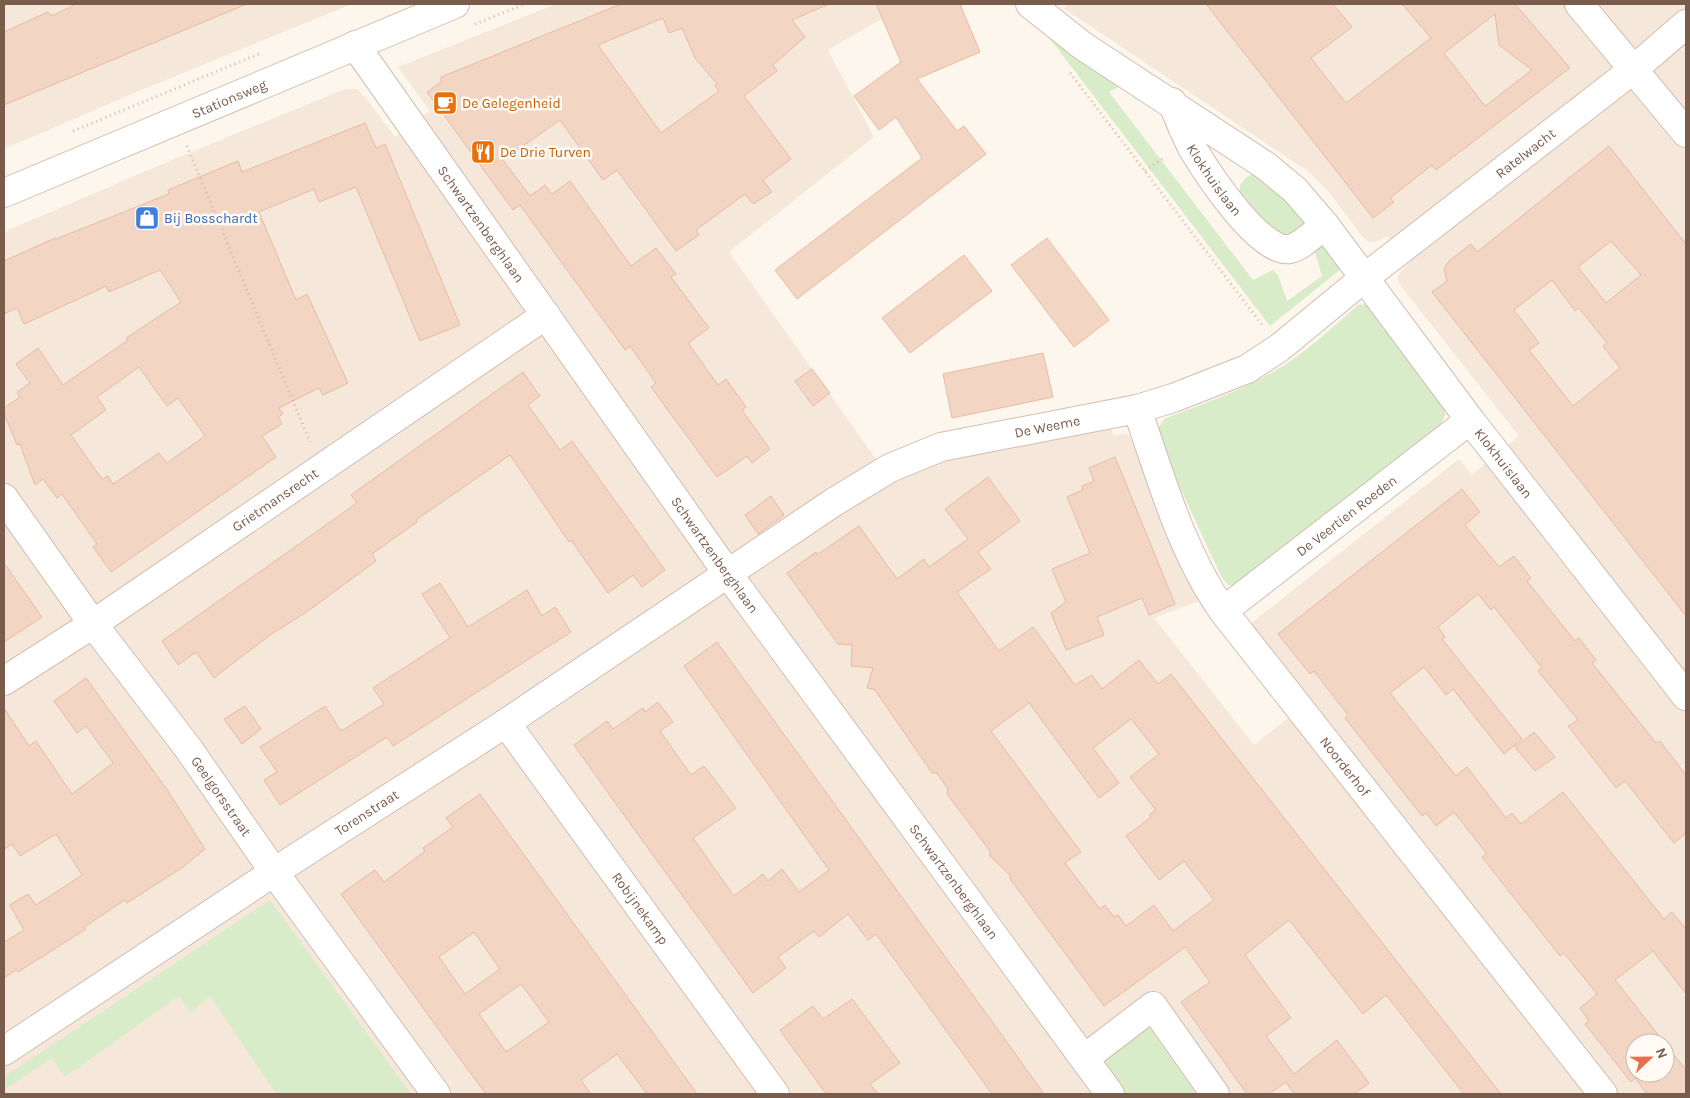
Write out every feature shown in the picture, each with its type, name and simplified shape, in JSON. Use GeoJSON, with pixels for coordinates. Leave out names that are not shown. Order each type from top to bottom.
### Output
{"type":"FeatureCollection","features":[{"type":"Feature","properties":{"kind":"street","name":"Stationsweg"},"geometry":{"type":"LineString","coordinates":[[4,193],[176,119],[455,4]]}},
{"type":"Feature","properties":{"kind":"street","name":"Klokhuislaan"},"geometry":{"type":"LineString","coordinates":[[1030,4],[1083,46],[1172,102],[1266,166],[1295,190],[1325,225],[1363,279],[1470,420],[1686,696]]}},
{"type":"Feature","properties":{"kind":"street"},"geometry":{"type":"LineString","coordinates":[[1580,4],[1686,133]]}},
{"type":"Feature","properties":{"kind":"street","name":"Ratelwacht"},"geometry":{"type":"LineString","coordinates":[[1363,279],[1634,69],[1686,24]]}},
{"type":"Feature","properties":{"kind":"street","name":"Schwartzenberghlaan"},"geometry":{"type":"LineString","coordinates":[[355,45],[728,574],[1110,1094]]}},
{"type":"Feature","properties":{"kind":"street","name":"Klokhuislaan"},"geometry":{"type":"LineString","coordinates":[[1172,102],[1193,149],[1212,180],[1253,229],[1270,244],[1275,248],[1290,249],[1325,225]]}},
{"type":"Feature","properties":{"kind":"street","name":"De Weeme"},"geometry":{"type":"LineString","coordinates":[[728,574],[834,502],[890,468],[933,451],[1010,432],[1137,409],[1214,383],[1247,369],[1279,348],[1363,279]]}},
{"type":"Feature","properties":{"kind":"street","name":"Grietmansrecht"},"geometry":{"type":"LineString","coordinates":[[4,681],[93,624],[546,316]]}},
{"type":"Feature","properties":{"kind":"street","name":"Noorderhof"},"geometry":{"type":"LineString","coordinates":[[1137,409],[1186,544],[1206,587],[1603,1094]]}},
{"type":"Feature","properties":{"kind":"street","name":"De Veertien Roeden"},"geometry":{"type":"LineString","coordinates":[[1223,611],[1470,420]]}},
{"type":"Feature","properties":{"kind":"street","name":"Geelgorsstraat"},"geometry":{"type":"LineString","coordinates":[[4,498],[93,624],[188,748],[274,872],[436,1094]]}},
{"type":"Feature","properties":{"kind":"street","name":"Torenstraat"},"geometry":{"type":"LineString","coordinates":[[4,1051],[274,872],[506,723],[728,574]]}},
{"type":"Feature","properties":{"kind":"street","name":"Robijnekamp"},"geometry":{"type":"LineString","coordinates":[[506,723],[775,1094]]}},
{"type":"Feature","properties":{"kind":"street"},"geometry":{"type":"LineString","coordinates":[[1085,1058],[1153,1006],[1215,1094]]}},
{"type":"Feature","properties":{"kind":"path"},"geometry":{"type":"LineString","coordinates":[[1068,70],[1279,348]]}},
{"type":"Feature","properties":{"kind":"path"},"geometry":{"type":"LineString","coordinates":[[166,92],[322,468]]}},
{"type":"Feature","properties":{"kind":"shaded area"},"geometry":{"type":"Polygon","coordinates":[[[4,4],[352,4],[146,88],[4,149],[4,4]]]}},
{"type":"Feature","properties":{"kind":"shaded area"},"geometry":{"type":"Polygon","coordinates":[[[556,4],[900,4],[902,7],[828,50],[874,137],[729,252],[891,480],[935,461],[1111,426],[1113,435],[1126,434],[1130,436],[1182,572],[1199,601],[1154,618],[1254,745],[1311,700],[1250,624],[1459,459],[1472,475],[1519,436],[1401,286],[1398,281],[1398,275],[1410,262],[1388,236],[1375,242],[1369,242],[1363,237],[1329,192],[1309,172],[1063,8],[1068,4],[1686,4],[1686,1094],[4,1094],[4,232],[345,89],[357,89],[395,137],[430,111],[398,67],[556,4]]]}},
{"type":"Feature","properties":{"kind":"green space"},"geometry":{"type":"Polygon","coordinates":[[[1044,31],[1124,84],[1109,92],[1253,280],[1273,270],[1278,275],[1287,301],[1322,276],[1315,252],[1321,246],[1329,245],[1341,269],[1270,326],[1044,31]]]}},
{"type":"Feature","properties":{"kind":"green space"},"geometry":{"type":"Polygon","coordinates":[[[1252,174],[1265,177],[1308,224],[1291,236],[1279,237],[1240,196],[1242,183],[1252,174]]]}},
{"type":"Feature","properties":{"kind":"green space"},"geometry":{"type":"Polygon","coordinates":[[[1368,304],[1444,404],[1445,416],[1438,430],[1237,586],[1228,585],[1221,576],[1159,442],[1159,426],[1166,418],[1235,391],[1268,375],[1306,349],[1358,305],[1368,304]]]}},
{"type":"Feature","properties":{"kind":"green space"},"geometry":{"type":"Polygon","coordinates":[[[270,900],[411,1094],[276,1094],[210,996],[191,1013],[179,996],[65,1077],[52,1058],[4,1090],[4,1077],[270,900]]]}},
{"type":"Feature","properties":{"kind":"green space"},"geometry":{"type":"Polygon","coordinates":[[[1149,1027],[1196,1094],[1123,1094],[1102,1064],[1149,1027]]]}},
{"type":"Feature","properties":{"kind":"building"},"geometry":{"type":"Polygon","coordinates":[[[76,4],[247,4],[4,105],[4,32],[48,12],[52,16],[76,4]]]}},
{"type":"Feature","properties":{"kind":"building"},"geometry":{"type":"Polygon","coordinates":[[[621,4],[829,4],[792,20],[805,37],[773,65],[777,71],[744,96],[791,159],[763,180],[772,192],[753,204],[745,194],[696,230],[699,235],[676,251],[617,170],[603,180],[560,120],[503,160],[530,196],[545,185],[552,194],[570,181],[631,266],[656,248],[676,274],[671,277],[709,328],[688,343],[718,385],[726,379],[746,407],[742,410],[770,449],[752,463],[747,456],[717,477],[651,387],[656,383],[630,346],[625,350],[520,205],[513,210],[427,92],[441,82],[441,77],[621,4]],[[663,18],[598,45],[661,133],[719,91],[715,86],[717,84],[695,58],[682,28],[669,33],[663,18]]]}},
{"type":"Feature","properties":{"kind":"building"},"geometry":{"type":"Polygon","coordinates":[[[876,4],[960,4],[980,52],[917,79],[957,131],[964,126],[986,154],[797,299],[775,270],[922,158],[896,117],[879,130],[854,96],[901,62],[876,4]]]}},
{"type":"Feature","properties":{"kind":"building"},"geometry":{"type":"Polygon","coordinates":[[[1206,4],[1333,4],[1352,27],[1311,58],[1346,103],[1431,38],[1402,4],[1515,4],[1570,68],[1436,170],[1432,165],[1390,198],[1394,202],[1373,218],[1206,4]],[[1495,14],[1444,53],[1485,106],[1532,70],[1499,45],[1495,14]]]}},
{"type":"Feature","properties":{"kind":"building"},"geometry":{"type":"Polygon","coordinates":[[[365,123],[376,148],[385,144],[460,325],[420,341],[356,187],[319,202],[314,189],[259,212],[296,300],[307,294],[348,383],[323,395],[319,388],[279,408],[283,414],[278,417],[282,424],[262,436],[276,457],[111,572],[93,547],[97,544],[62,494],[57,498],[43,479],[35,485],[20,444],[17,445],[4,413],[4,408],[20,397],[17,392],[30,383],[16,364],[38,348],[63,385],[128,340],[126,338],[181,302],[160,270],[109,292],[106,286],[24,324],[17,308],[4,314],[4,261],[55,238],[169,194],[168,190],[238,161],[242,172],[365,123]],[[139,367],[97,397],[106,410],[71,435],[102,479],[108,476],[113,484],[159,453],[167,463],[205,436],[178,398],[167,406],[139,367]]]}},
{"type":"Feature","properties":{"kind":"building"},"geometry":{"type":"Polygon","coordinates":[[[1609,146],[1686,244],[1686,616],[1432,292],[1447,281],[1444,269],[1449,261],[1471,244],[1477,252],[1609,146]],[[1611,241],[1578,267],[1606,303],[1641,275],[1611,241]],[[1552,280],[1514,310],[1539,343],[1529,350],[1573,406],[1620,368],[1603,346],[1607,343],[1579,308],[1575,311],[1552,280]]]}},
{"type":"Feature","properties":{"kind":"building"},"geometry":{"type":"Polygon","coordinates":[[[1047,238],[1109,320],[1074,347],[1011,265],[1047,238]]]}},
{"type":"Feature","properties":{"kind":"building"},"geometry":{"type":"Polygon","coordinates":[[[964,255],[992,291],[910,353],[882,318],[964,255]]]}},
{"type":"Feature","properties":{"kind":"building"},"geometry":{"type":"Polygon","coordinates":[[[1043,353],[1053,397],[952,418],[943,374],[1043,353]]]}},
{"type":"Feature","properties":{"kind":"building"},"geometry":{"type":"Polygon","coordinates":[[[812,369],[830,393],[813,406],[795,381],[812,369]]]}},
{"type":"Feature","properties":{"kind":"building"},"geometry":{"type":"Polygon","coordinates":[[[523,372],[540,396],[528,405],[560,450],[572,441],[665,570],[642,587],[633,575],[608,593],[571,540],[569,542],[510,455],[416,520],[417,522],[372,554],[376,561],[308,611],[270,635],[214,678],[196,652],[178,665],[162,641],[357,503],[351,495],[523,372]]]}},
{"type":"Feature","properties":{"kind":"building"},"geometry":{"type":"Polygon","coordinates":[[[1115,457],[1175,604],[1149,615],[1142,598],[1097,617],[1104,635],[1066,650],[1051,613],[1066,602],[1052,569],[1090,553],[1067,497],[1083,490],[1082,486],[1094,481],[1089,468],[1115,457]]]}},
{"type":"Feature","properties":{"kind":"building"},"geometry":{"type":"Polygon","coordinates":[[[988,477],[1020,521],[978,552],[991,569],[957,592],[999,651],[1033,627],[1075,685],[1092,675],[1102,689],[1139,660],[1158,684],[1171,674],[1501,1094],[1464,1094],[1386,995],[1363,1014],[1289,920],[1245,955],[1291,1018],[1266,1036],[1294,1074],[1337,1040],[1369,1083],[1354,1094],[1294,1094],[1286,1082],[1269,1094],[1247,1094],[1181,1002],[1210,982],[1185,947],[1104,1006],[1010,879],[1010,875],[990,856],[990,851],[947,794],[948,789],[937,773],[932,773],[875,690],[867,688],[873,668],[851,666],[852,645],[838,644],[787,573],[816,552],[817,555],[859,526],[897,579],[924,559],[929,567],[968,539],[945,509],[988,477]],[[1029,703],[991,731],[1081,852],[1065,863],[1100,909],[1105,905],[1114,917],[1118,915],[1126,926],[1154,905],[1173,931],[1214,900],[1184,861],[1159,880],[1126,836],[1151,817],[1149,815],[1156,810],[1130,777],[1159,754],[1131,719],[1093,748],[1119,783],[1099,798],[1029,703]]]}},
{"type":"Feature","properties":{"kind":"building"},"geometry":{"type":"Polygon","coordinates":[[[1462,489],[1480,512],[1465,525],[1499,567],[1514,556],[1531,578],[1527,581],[1575,641],[1579,638],[1596,660],[1592,663],[1656,743],[1660,741],[1686,775],[1686,833],[1674,843],[1625,781],[1616,788],[1568,726],[1578,720],[1538,671],[1542,668],[1494,607],[1491,610],[1478,594],[1438,627],[1445,637],[1442,639],[1522,739],[1504,754],[1453,689],[1446,695],[1424,667],[1390,693],[1456,776],[1467,767],[1506,818],[1512,813],[1521,824],[1563,792],[1664,919],[1672,912],[1686,929],[1686,994],[1653,951],[1615,980],[1657,1033],[1625,1033],[1625,1074],[1585,1024],[1589,1021],[1580,1008],[1597,994],[1564,953],[1560,956],[1489,866],[1482,857],[1487,854],[1454,812],[1436,826],[1426,813],[1422,816],[1345,718],[1348,715],[1314,671],[1310,674],[1278,634],[1462,489]]]}},
{"type":"Feature","properties":{"kind":"building"},"geometry":{"type":"Polygon","coordinates":[[[771,496],[784,515],[758,534],[745,515],[771,496]]]}},
{"type":"Feature","properties":{"kind":"building"},"geometry":{"type":"Polygon","coordinates":[[[4,563],[42,617],[4,642],[4,563]]]}},
{"type":"Feature","properties":{"kind":"building"},"geometry":{"type":"Polygon","coordinates":[[[440,583],[468,627],[527,590],[542,616],[555,607],[571,632],[393,746],[387,737],[280,805],[264,780],[277,772],[260,747],[325,706],[341,731],[384,704],[373,688],[450,638],[422,594],[440,583]]]}},
{"type":"Feature","properties":{"kind":"building"},"geometry":{"type":"Polygon","coordinates":[[[717,642],[1044,1094],[992,1094],[876,934],[868,940],[848,914],[819,937],[814,931],[778,957],[786,968],[753,993],[621,811],[574,745],[607,721],[613,729],[643,708],[645,712],[658,702],[673,722],[660,731],[691,775],[704,766],[736,808],[693,838],[734,896],[763,874],[768,881],[782,869],[799,892],[829,870],[684,666],[717,642]]]}},
{"type":"Feature","properties":{"kind":"building"},"geometry":{"type":"Polygon","coordinates":[[[86,678],[168,791],[205,849],[183,867],[127,903],[125,900],[84,927],[86,929],[18,972],[16,970],[4,978],[4,942],[24,930],[10,905],[28,894],[36,905],[82,875],[56,834],[20,856],[12,844],[4,849],[4,708],[29,746],[36,741],[72,794],[113,763],[86,726],[77,733],[54,701],[86,678]]]}},
{"type":"Feature","properties":{"kind":"building"},"geometry":{"type":"Polygon","coordinates":[[[245,706],[261,729],[242,744],[224,719],[245,706]]]}},
{"type":"Feature","properties":{"kind":"building"},"geometry":{"type":"Polygon","coordinates":[[[1534,732],[1555,757],[1535,771],[1515,747],[1534,732]]]}},
{"type":"Feature","properties":{"kind":"building"},"geometry":{"type":"Polygon","coordinates":[[[480,794],[697,1094],[647,1094],[617,1054],[581,1080],[591,1094],[486,1094],[341,894],[375,870],[384,882],[425,851],[423,848],[453,827],[446,818],[480,794]],[[474,932],[439,957],[465,994],[500,969],[474,932]],[[521,984],[479,1014],[506,1052],[549,1022],[521,984]]]}},
{"type":"Feature","properties":{"kind":"building"},"geometry":{"type":"Polygon","coordinates":[[[852,999],[900,1063],[870,1084],[878,1094],[826,1094],[780,1030],[813,1006],[823,1019],[852,999]]]}},
{"type":"Feature","properties":{"kind":"building"},"geometry":{"type":"Polygon","coordinates":[[[1675,1056],[1686,1070],[1686,1094],[1647,1094],[1639,1083],[1675,1083],[1675,1056]]]}},
{"type":"Feature","properties":{"kind":"place","name":"De Gelegenheid"},"geometry":{"type":"Point","coordinates":[445,103]}},
{"type":"Feature","properties":{"kind":"place","name":"De Drie Turven"},"geometry":{"type":"Point","coordinates":[483,152]}},
{"type":"Feature","properties":{"kind":"place","name":"Bij Bosschardt"},"geometry":{"type":"Point","coordinates":[147,218]}}]}
